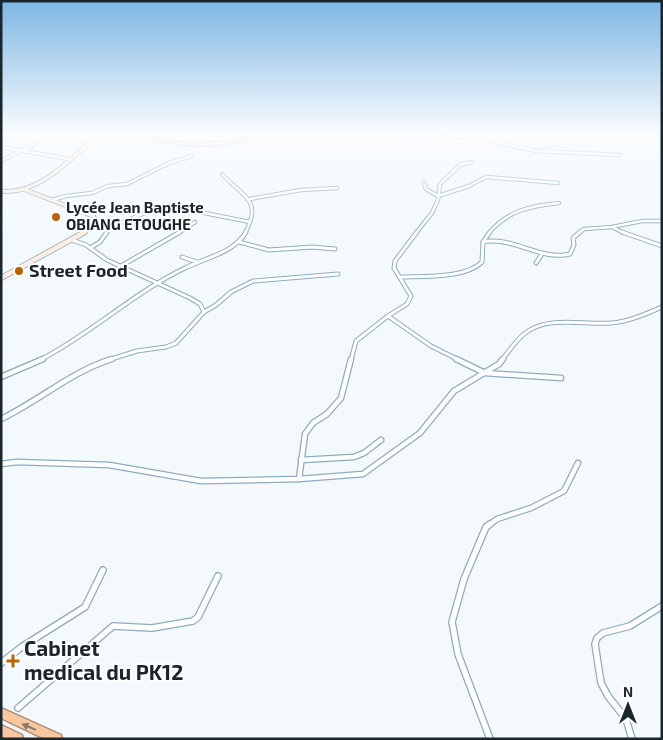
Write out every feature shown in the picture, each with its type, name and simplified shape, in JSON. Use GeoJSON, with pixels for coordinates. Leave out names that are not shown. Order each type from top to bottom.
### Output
{"type":"FeatureCollection","features":[{"type":"Feature","properties":{"kind":"highway"},"geometry":{"type":"LineString","coordinates":[[1,713],[57,739]]}},
{"type":"Feature","properties":{"kind":"highway"},"geometry":{"type":"LineString","coordinates":[[1,730],[18,739]]}},
{"type":"Feature","properties":{"kind":"street"},"geometry":{"type":"LineString","coordinates":[[1,191],[10,193],[23,189],[49,176],[56,170]]}},
{"type":"Feature","properties":{"kind":"street"},"geometry":{"type":"LineString","coordinates":[[52,200],[66,196],[84,195],[108,186],[126,184],[156,170]]}},
{"type":"Feature","properties":{"kind":"street"},"geometry":{"type":"LineString","coordinates":[[299,479],[305,434],[310,426],[327,414],[341,398],[356,341],[388,316],[402,308],[410,299],[409,292],[394,268],[394,263],[432,213],[440,184],[454,170]]}},
{"type":"Feature","properties":{"kind":"street"},"geometry":{"type":"LineString","coordinates":[[1,376],[42,361],[97,324],[131,298],[158,282],[239,242],[250,222],[253,212],[250,199],[222,174]]}},
{"type":"Feature","properties":{"kind":"street"},"geometry":{"type":"LineString","coordinates":[[438,196],[450,190],[469,186],[486,177],[558,184]]}},
{"type":"Feature","properties":{"kind":"street"},"geometry":{"type":"LineString","coordinates":[[424,183],[426,189],[438,196]]}},
{"type":"Feature","properties":{"kind":"street"},"geometry":{"type":"LineString","coordinates":[[250,199],[301,190],[336,188]]}},
{"type":"Feature","properties":{"kind":"street"},"geometry":{"type":"LineString","coordinates":[[1,278],[72,240],[93,227],[97,220],[23,189]]}},
{"type":"Feature","properties":{"kind":"street"},"geometry":{"type":"LineString","coordinates":[[400,277],[458,273],[477,268],[482,262],[483,242],[499,221],[509,214],[527,207],[558,203]]}},
{"type":"Feature","properties":{"kind":"street"},"geometry":{"type":"LineString","coordinates":[[90,248],[100,242],[111,227],[164,205],[250,222]]}},
{"type":"Feature","properties":{"kind":"street"},"geometry":{"type":"LineString","coordinates":[[483,242],[493,240],[552,257],[564,257],[573,250],[573,238],[578,232],[642,221],[662,221]]}},
{"type":"Feature","properties":{"kind":"street"},"geometry":{"type":"LineString","coordinates":[[121,266],[195,222]]}},
{"type":"Feature","properties":{"kind":"street"},"geometry":{"type":"LineString","coordinates":[[612,227],[630,236],[662,246]]}},
{"type":"Feature","properties":{"kind":"street"},"geometry":{"type":"LineString","coordinates":[[72,240],[90,248],[104,259],[158,282],[196,301],[204,312]]}},
{"type":"Feature","properties":{"kind":"street"},"geometry":{"type":"LineString","coordinates":[[239,242],[269,250],[312,247],[335,248]]}},
{"type":"Feature","properties":{"kind":"street"},"geometry":{"type":"LineString","coordinates":[[536,263],[542,254]]}},
{"type":"Feature","properties":{"kind":"street"},"geometry":{"type":"LineString","coordinates":[[182,257],[197,262]]}},
{"type":"Feature","properties":{"kind":"street"},"geometry":{"type":"LineString","coordinates":[[1,419],[22,409],[95,364],[137,351],[173,345],[182,338],[204,312],[216,305],[231,292],[253,281],[338,274]]}},
{"type":"Feature","properties":{"kind":"street"},"geometry":{"type":"LineString","coordinates":[[1,464],[17,462],[109,464],[201,481],[299,479],[363,474],[420,433],[459,386],[499,364],[524,333],[540,325],[557,323],[606,324],[641,316],[662,307]]}},
{"type":"Feature","properties":{"kind":"street"},"geometry":{"type":"LineString","coordinates":[[388,316],[431,346],[485,373],[561,378]]}},
{"type":"Feature","properties":{"kind":"street"},"geometry":{"type":"LineString","coordinates":[[301,460],[354,457],[364,453],[381,440]]}},
{"type":"Feature","properties":{"kind":"street"},"geometry":{"type":"LineString","coordinates":[[490,739],[458,654],[452,622],[464,579],[486,527],[497,519],[530,508],[564,491],[578,463]]}},
{"type":"Feature","properties":{"kind":"street"},"geometry":{"type":"LineString","coordinates":[[1,663],[23,646],[85,607],[103,570]]}},
{"type":"Feature","properties":{"kind":"street"},"geometry":{"type":"LineString","coordinates":[[18,708],[113,626],[152,628],[193,621],[198,618],[218,576]]}},
{"type":"Feature","properties":{"kind":"street"},"geometry":{"type":"LineString","coordinates":[[632,739],[626,719],[601,683],[595,644],[597,638],[603,633],[630,626],[662,606]]}},
{"type":"Feature","properties":{"kind":"place","name":"Lycée Jean Baptiste OBIANG ETOUGHE"},"geometry":{"type":"Point","coordinates":[56,217]}},
{"type":"Feature","properties":{"kind":"place","name":"Street Food"},"geometry":{"type":"Point","coordinates":[19,271]}},
{"type":"Feature","properties":{"kind":"place","name":"Cabinet medical du PK12"},"geometry":{"type":"Point","coordinates":[13,661]}}]}
